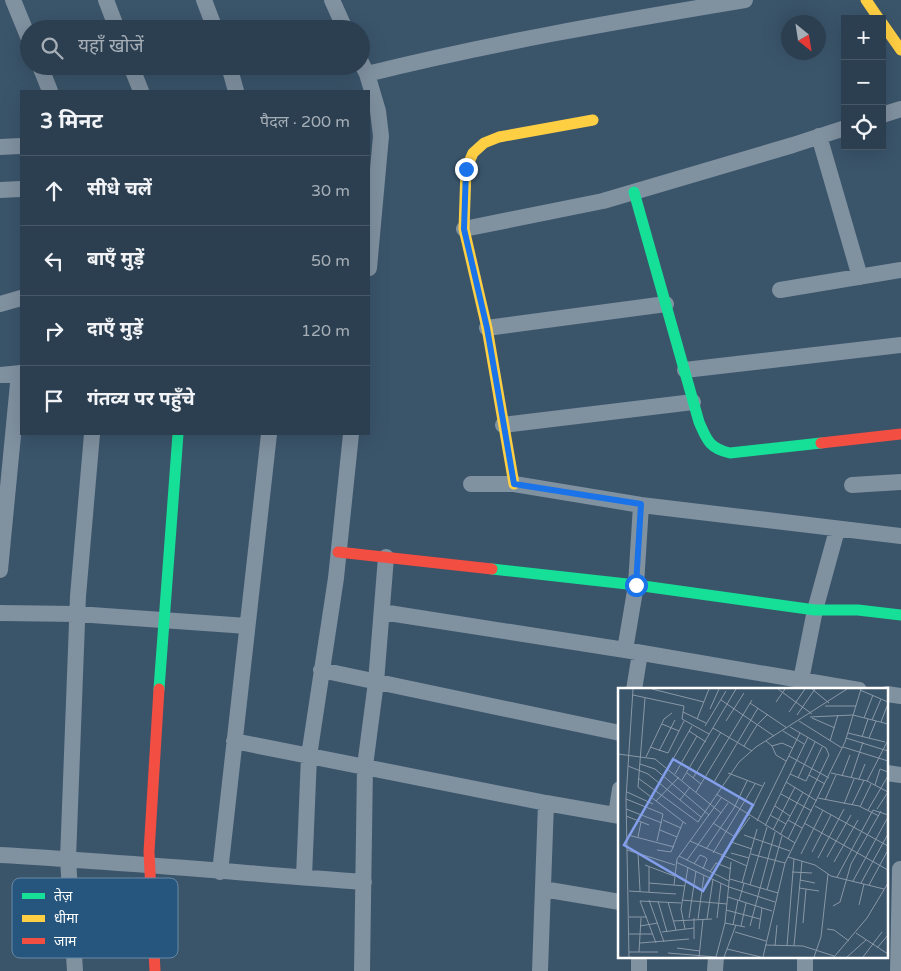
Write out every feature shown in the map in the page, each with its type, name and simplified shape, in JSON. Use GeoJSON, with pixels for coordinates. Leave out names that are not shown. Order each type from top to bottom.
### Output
{"type":"FeatureCollection","features":[{"type":"Feature","properties":{"kind":"street"},"geometry":{"type":"LineString","coordinates":[[13,0],[21,20]]}},
{"type":"Feature","properties":{"kind":"street"},"geometry":{"type":"LineString","coordinates":[[106,0],[114,20]]}},
{"type":"Feature","properties":{"kind":"street"},"geometry":{"type":"LineString","coordinates":[[204,0],[212,20]]}},
{"type":"Feature","properties":{"kind":"street"},"geometry":{"type":"LineString","coordinates":[[332,0],[340,20]]}},
{"type":"Feature","properties":{"kind":"street"},"geometry":{"type":"LineString","coordinates":[[866,0],[876,15]]}},
{"type":"Feature","properties":{"kind":"street"},"geometry":{"type":"LineString","coordinates":[[370,67],[419,61],[569,30],[738,1]]}},
{"type":"Feature","properties":{"kind":"street"},"geometry":{"type":"LineString","coordinates":[[886,29],[901,50]]}},
{"type":"Feature","properties":{"kind":"street"},"geometry":{"type":"LineString","coordinates":[[44,75],[50,90]]}},
{"type":"Feature","properties":{"kind":"street"},"geometry":{"type":"LineString","coordinates":[[135,75],[141,90]]}},
{"type":"Feature","properties":{"kind":"street"},"geometry":{"type":"LineString","coordinates":[[232,75],[236,90]]}},
{"type":"Feature","properties":{"kind":"street"},"geometry":{"type":"LineString","coordinates":[[366,75],[369,90]]}},
{"type":"Feature","properties":{"kind":"street"},"geometry":{"type":"LineString","coordinates":[[370,94],[381,136],[373,171],[370,244]]}},
{"type":"Feature","properties":{"kind":"street"},"geometry":{"type":"LineString","coordinates":[[886,114],[901,109]]}},
{"type":"Feature","properties":{"kind":"street"},"geometry":{"type":"LineString","coordinates":[[514,484],[487,328],[464,229],[466,169],[473,153],[478,148],[484,143],[499,137],[593,120]]}},
{"type":"Feature","properties":{"kind":"street"},"geometry":{"type":"LineString","coordinates":[[464,229],[603,201],[841,129]]}},
{"type":"Feature","properties":{"kind":"street"},"geometry":{"type":"LineString","coordinates":[[819,136],[860,277]]}},
{"type":"Feature","properties":{"kind":"street"},"geometry":{"type":"LineString","coordinates":[[0,147],[20,146]]}},
{"type":"Feature","properties":{"kind":"street"},"geometry":{"type":"LineString","coordinates":[[0,190],[20,189]]}},
{"type":"Feature","properties":{"kind":"street"},"geometry":{"type":"LineString","coordinates":[[634,192],[699,422],[711,446],[730,453],[901,434]]}},
{"type":"Feature","properties":{"kind":"street"},"geometry":{"type":"LineString","coordinates":[[780,290],[901,270]]}},
{"type":"Feature","properties":{"kind":"street"},"geometry":{"type":"LineString","coordinates":[[0,304],[20,298]]}},
{"type":"Feature","properties":{"kind":"street"},"geometry":{"type":"LineString","coordinates":[[487,328],[666,304]]}},
{"type":"Feature","properties":{"kind":"street"},"geometry":{"type":"LineString","coordinates":[[685,370],[901,345]]}},
{"type":"Feature","properties":{"kind":"street"},"geometry":{"type":"LineString","coordinates":[[0,374],[20,373],[0,570]]}},
{"type":"Feature","properties":{"kind":"street"},"geometry":{"type":"LineString","coordinates":[[503,425],[694,402]]}},
{"type":"Feature","properties":{"kind":"street"},"geometry":{"type":"LineString","coordinates":[[69,878],[68,859],[77,614],[92,435]]}},
{"type":"Feature","properties":{"kind":"street"},"geometry":{"type":"LineString","coordinates":[[150,878],[149,864],[163,620],[178,435]]}},
{"type":"Feature","properties":{"kind":"street"},"geometry":{"type":"LineString","coordinates":[[220,872],[268,435]]}},
{"type":"Feature","properties":{"kind":"street"},"geometry":{"type":"LineString","coordinates":[[304,877],[309,756],[338,552],[351,435]]}},
{"type":"Feature","properties":{"kind":"street"},"geometry":{"type":"LineString","coordinates":[[852,485],[901,482]]}},
{"type":"Feature","properties":{"kind":"street"},"geometry":{"type":"LineString","coordinates":[[471,484],[514,484],[641,504],[837,530],[901,536]]}},
{"type":"Feature","properties":{"kind":"street"},"geometry":{"type":"LineString","coordinates":[[634,688],[632,651],[641,504]]}},
{"type":"Feature","properties":{"kind":"street"},"geometry":{"type":"LineString","coordinates":[[800,685],[815,610],[837,530]]}},
{"type":"Feature","properties":{"kind":"street"},"geometry":{"type":"LineString","coordinates":[[338,552],[636,585],[815,610],[858,610],[901,615]]}},
{"type":"Feature","properties":{"kind":"street"},"geometry":{"type":"LineString","coordinates":[[366,971],[364,882],[365,766],[376,682],[386,557]]}},
{"type":"Feature","properties":{"kind":"street"},"geometry":{"type":"LineString","coordinates":[[382,612],[632,651],[800,685],[835,688]]}},
{"type":"Feature","properties":{"kind":"street"},"geometry":{"type":"LineString","coordinates":[[0,613],[77,614],[247,626]]}},
{"type":"Feature","properties":{"kind":"street"},"geometry":{"type":"LineString","coordinates":[[322,670],[618,732]]}},
{"type":"Feature","properties":{"kind":"street"},"geometry":{"type":"LineString","coordinates":[[888,694],[901,696]]}},
{"type":"Feature","properties":{"kind":"street"},"geometry":{"type":"LineString","coordinates":[[234,741],[618,816]]}},
{"type":"Feature","properties":{"kind":"street"},"geometry":{"type":"LineString","coordinates":[[888,773],[901,775]]}},
{"type":"Feature","properties":{"kind":"street"},"geometry":{"type":"LineString","coordinates":[[540,971],[546,803]]}},
{"type":"Feature","properties":{"kind":"street"},"geometry":{"type":"LineString","coordinates":[[0,855],[149,864],[220,872],[364,882]]}},
{"type":"Feature","properties":{"kind":"street"},"geometry":{"type":"LineString","coordinates":[[896,868],[898,971]]}},
{"type":"Feature","properties":{"kind":"street"},"geometry":{"type":"LineString","coordinates":[[543,889],[618,902]]}},
{"type":"Feature","properties":{"kind":"street"},"geometry":{"type":"LineString","coordinates":[[74,958],[75,971]]}},
{"type":"Feature","properties":{"kind":"street"},"geometry":{"type":"LineString","coordinates":[[154,958],[155,971]]}},
{"type":"Feature","properties":{"kind":"street"},"geometry":{"type":"LineString","coordinates":[[639,958],[639,971]]}},
{"type":"Feature","properties":{"kind":"street"},"geometry":{"type":"LineString","coordinates":[[715,971],[716,958]]}},
{"type":"Feature","properties":{"kind":"street"},"geometry":{"type":"LineString","coordinates":[[805,958],[805,971]]}},
{"type":"Feature","properties":{"kind":"traffic: fast"},"geometry":{"type":"LineString","coordinates":[[634,192],[704,434],[717,449],[730,453],[821,443]]}},
{"type":"Feature","properties":{"kind":"traffic: fast"},"geometry":{"type":"LineString","coordinates":[[159,689],[178,435]]}},
{"type":"Feature","properties":{"kind":"traffic: fast"},"geometry":{"type":"LineString","coordinates":[[492,569],[636,585],[815,610],[858,610],[901,615]]}},
{"type":"Feature","properties":{"kind":"traffic: slow"},"geometry":{"type":"LineString","coordinates":[[866,0],[876,15]]}},
{"type":"Feature","properties":{"kind":"traffic: slow"},"geometry":{"type":"LineString","coordinates":[[886,29],[901,50]]}},
{"type":"Feature","properties":{"kind":"traffic: slow"},"geometry":{"type":"LineString","coordinates":[[514,484],[487,328],[464,229],[466,169],[473,153],[484,143],[499,137],[593,120]]}},
{"type":"Feature","properties":{"kind":"traffic: jam"},"geometry":{"type":"LineString","coordinates":[[821,443],[901,434]]}},
{"type":"Feature","properties":{"kind":"traffic: jam"},"geometry":{"type":"LineString","coordinates":[[338,552],[492,569]]}},
{"type":"Feature","properties":{"kind":"traffic: jam"},"geometry":{"type":"LineString","coordinates":[[150,878],[149,852],[159,689]]}},
{"type":"Feature","properties":{"kind":"traffic: jam"},"geometry":{"type":"LineString","coordinates":[[154,958],[155,971]]}},
{"type":"Feature","properties":{"kind":"route"},"geometry":{"type":"LineString","coordinates":[[466,169],[464,229],[487,328],[514,484],[641,504],[636,585]]}}]}
